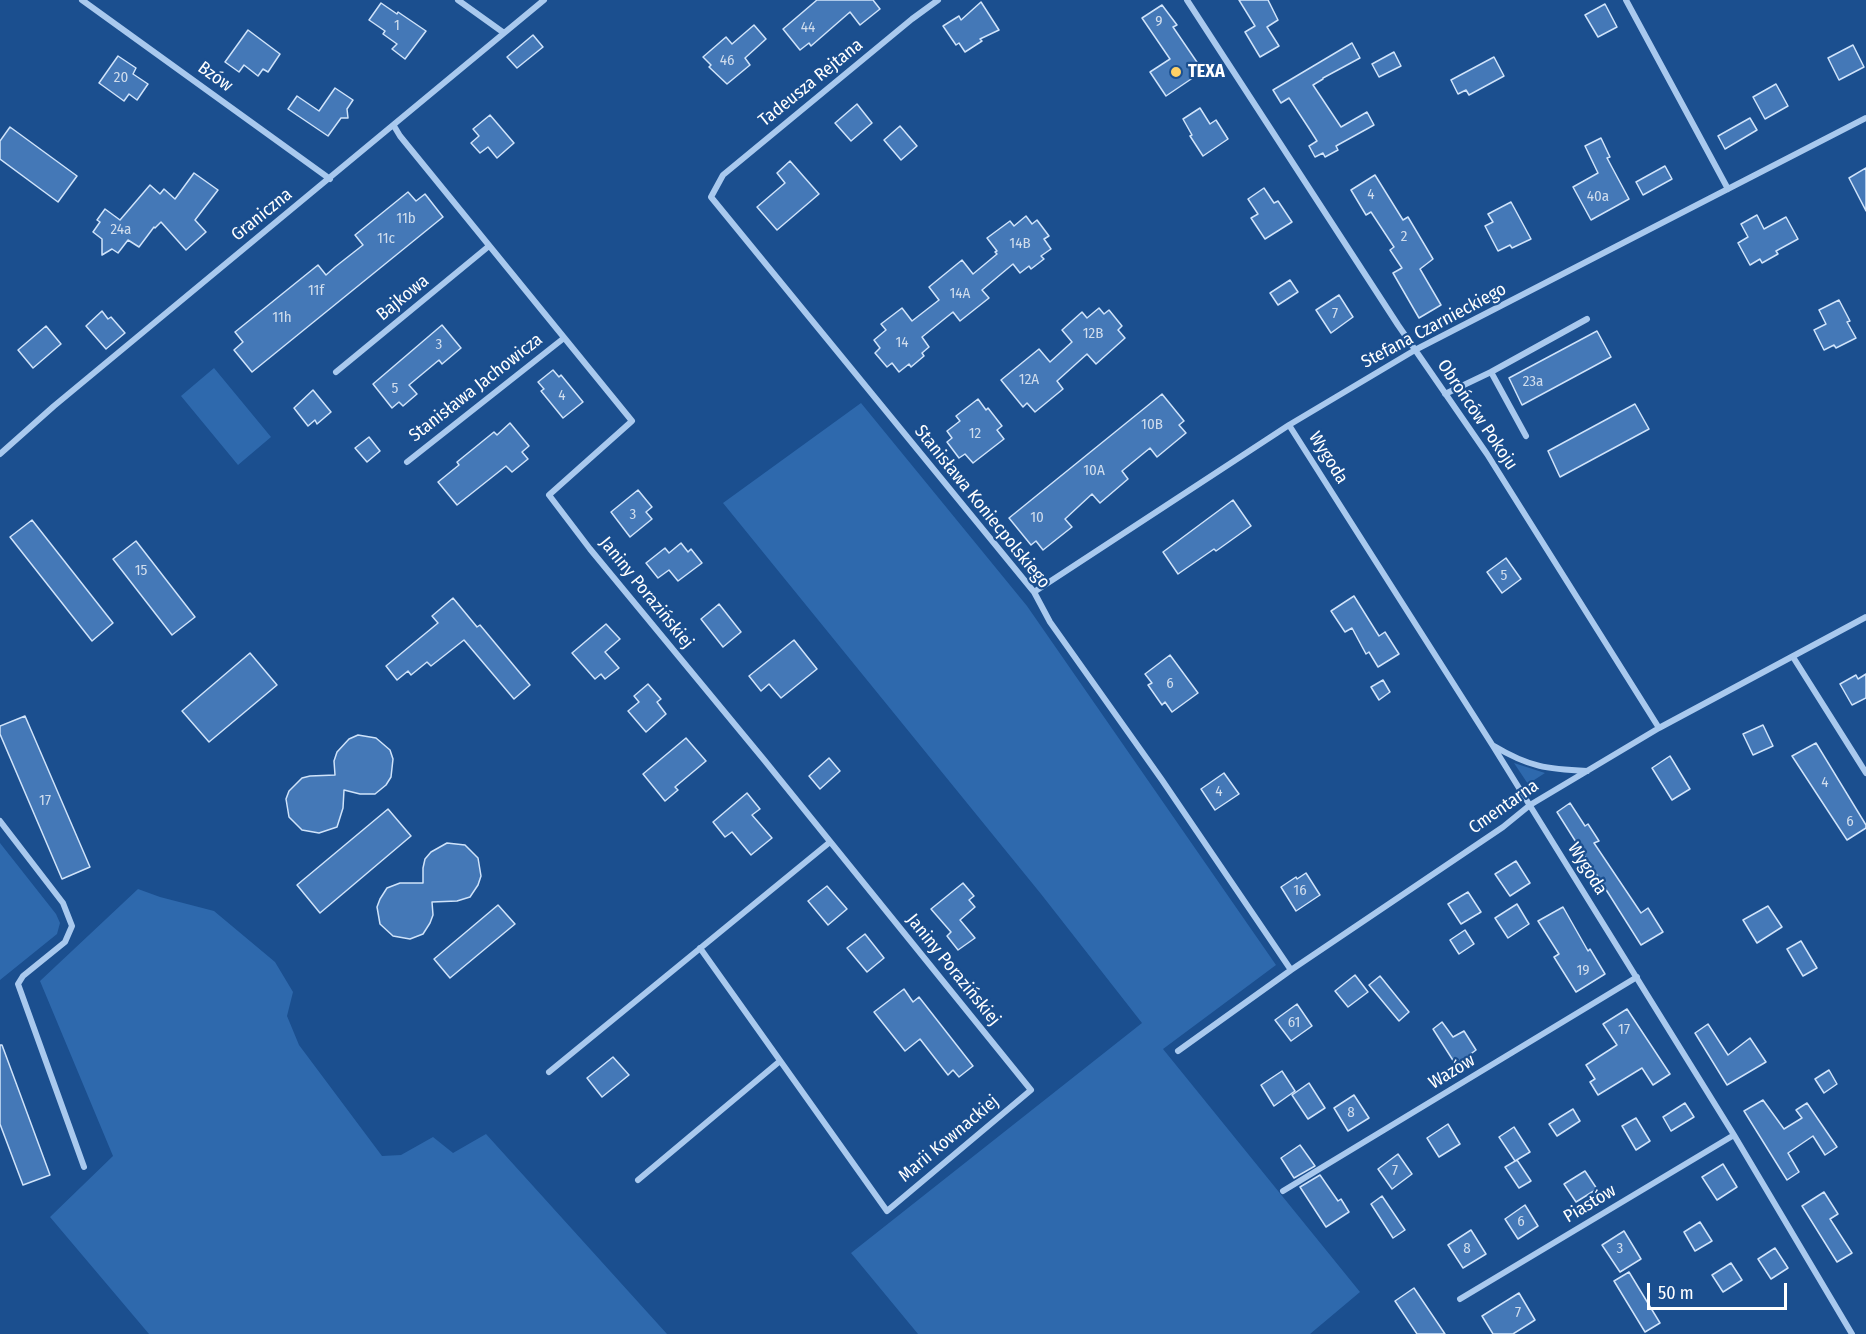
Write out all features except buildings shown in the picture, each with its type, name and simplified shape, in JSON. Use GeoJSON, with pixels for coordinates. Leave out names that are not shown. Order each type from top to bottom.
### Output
{"type":"FeatureCollection","features":[{"type":"Feature","properties":{"kind":"street","name":"Bzów"},"geometry":{"type":"LineString","coordinates":[[82,0],[330,179]]}},
{"type":"Feature","properties":{"kind":"street"},"geometry":{"type":"LineString","coordinates":[[458,0],[504,33]]}},
{"type":"Feature","properties":{"kind":"street","name":"Graniczna"},"geometry":{"type":"LineString","coordinates":[[0,454],[54,406],[544,0]]}},
{"type":"Feature","properties":{"kind":"street","name":"Tadeusza Rejtana"},"geometry":{"type":"LineString","coordinates":[[711,197],[723,175],[938,0]]}},
{"type":"Feature","properties":{"kind":"street","name":"Obrońców Pokoju"},"geometry":{"type":"LineString","coordinates":[[1187,0],[1415,350],[1488,454],[1659,728]]}},
{"type":"Feature","properties":{"kind":"street"},"geometry":{"type":"LineString","coordinates":[[1626,0],[1728,189]]}},
{"type":"Feature","properties":{"kind":"street","name":"Stefana Czarnieckiego"},"geometry":{"type":"LineString","coordinates":[[1034,592],[1289,425],[1415,350],[1866,117]]}},
{"type":"Feature","properties":{"kind":"street","name":"Janiny Porazińskiej"},"geometry":{"type":"LineString","coordinates":[[394,126],[632,421],[549,495],[590,549],[1031,1090]]}},
{"type":"Feature","properties":{"kind":"street","name":"Stanisława Koniecpolskiego"},"geometry":{"type":"LineString","coordinates":[[711,197],[1034,592],[1050,622],[1162,780],[1291,970]]}},
{"type":"Feature","properties":{"kind":"street","name":"Bajkowa"},"geometry":{"type":"LineString","coordinates":[[336,372],[489,246]]}},
{"type":"Feature","properties":{"kind":"street"},"geometry":{"type":"LineString","coordinates":[[1445,394],[1491,372],[1587,319]]}},
{"type":"Feature","properties":{"kind":"street","name":"Stanisława Jachowicza"},"geometry":{"type":"LineString","coordinates":[[407,462],[564,338]]}},
{"type":"Feature","properties":{"kind":"street"},"geometry":{"type":"LineString","coordinates":[[1491,372],[1526,436]]}},
{"type":"Feature","properties":{"kind":"street","name":"Wygoda"},"geometry":{"type":"LineString","coordinates":[[1289,425],[1530,805],[1734,1135],[1852,1334]]}},
{"type":"Feature","properties":{"kind":"street","name":"Cmentarna"},"geometry":{"type":"LineString","coordinates":[[1178,1051],[1291,970],[1503,827],[1530,805],[1659,728],[1866,617]]}},
{"type":"Feature","properties":{"kind":"street"},"geometry":{"type":"LineString","coordinates":[[1793,657],[1866,772]]}},
{"type":"Feature","properties":{"kind":"street"},"geometry":{"type":"LineString","coordinates":[[1493,746],[1514,758],[1538,767],[1587,771]]}},
{"type":"Feature","properties":{"kind":"street"},"geometry":{"type":"LineString","coordinates":[[0,821],[63,903],[72,926],[65,942],[23,976],[18,984],[84,1167]]}},
{"type":"Feature","properties":{"kind":"street"},"geometry":{"type":"LineString","coordinates":[[549,1072],[830,842]]}},
{"type":"Feature","properties":{"kind":"street"},"geometry":{"type":"LineString","coordinates":[[638,1180],[780,1061],[700,948]]}},
{"type":"Feature","properties":{"kind":"street","name":"Wazów"},"geometry":{"type":"LineString","coordinates":[[1283,1191],[1637,978]]}},
{"type":"Feature","properties":{"kind":"street","name":"Marii Kownackiej"},"geometry":{"type":"LineString","coordinates":[[780,1061],[887,1211],[1031,1090]]}},
{"type":"Feature","properties":{"kind":"street","name":"Piastów"},"geometry":{"type":"LineString","coordinates":[[1460,1299],[1734,1135]]}},
{"type":"Feature","properties":{"kind":"shaded area"},"geometry":{"type":"Polygon","coordinates":[[[214,368],[271,437],[238,465],[181,396],[214,368]]]}},
{"type":"Feature","properties":{"kind":"shaded area"},"geometry":{"type":"Polygon","coordinates":[[[861,403],[1027,606],[1276,965],[1163,1049],[1360,1292],[1310,1334],[918,1334],[851,1253],[1142,1023],[1041,894],[723,503],[861,403]]]}},
{"type":"Feature","properties":{"kind":"shaded area"},"geometry":{"type":"Polygon","coordinates":[[[1514,763],[1545,773],[1528,784],[1514,763]]]}},
{"type":"Feature","properties":{"kind":"shaded area"},"geometry":{"type":"Polygon","coordinates":[[[0,843],[56,914],[60,923],[57,934],[0,980],[0,843]]]}},
{"type":"Feature","properties":{"kind":"shaded area"},"geometry":{"type":"Polygon","coordinates":[[[138,889],[214,911],[275,962],[293,992],[287,1016],[299,1045],[382,1156],[401,1155],[433,1137],[453,1153],[486,1134],[667,1334],[149,1334],[50,1217],[113,1156],[40,981],[138,889]]]}},
{"type":"Feature","properties":{"kind":"place","name":"TEXA"},"geometry":{"type":"Point","coordinates":[1176,72]}}]}
